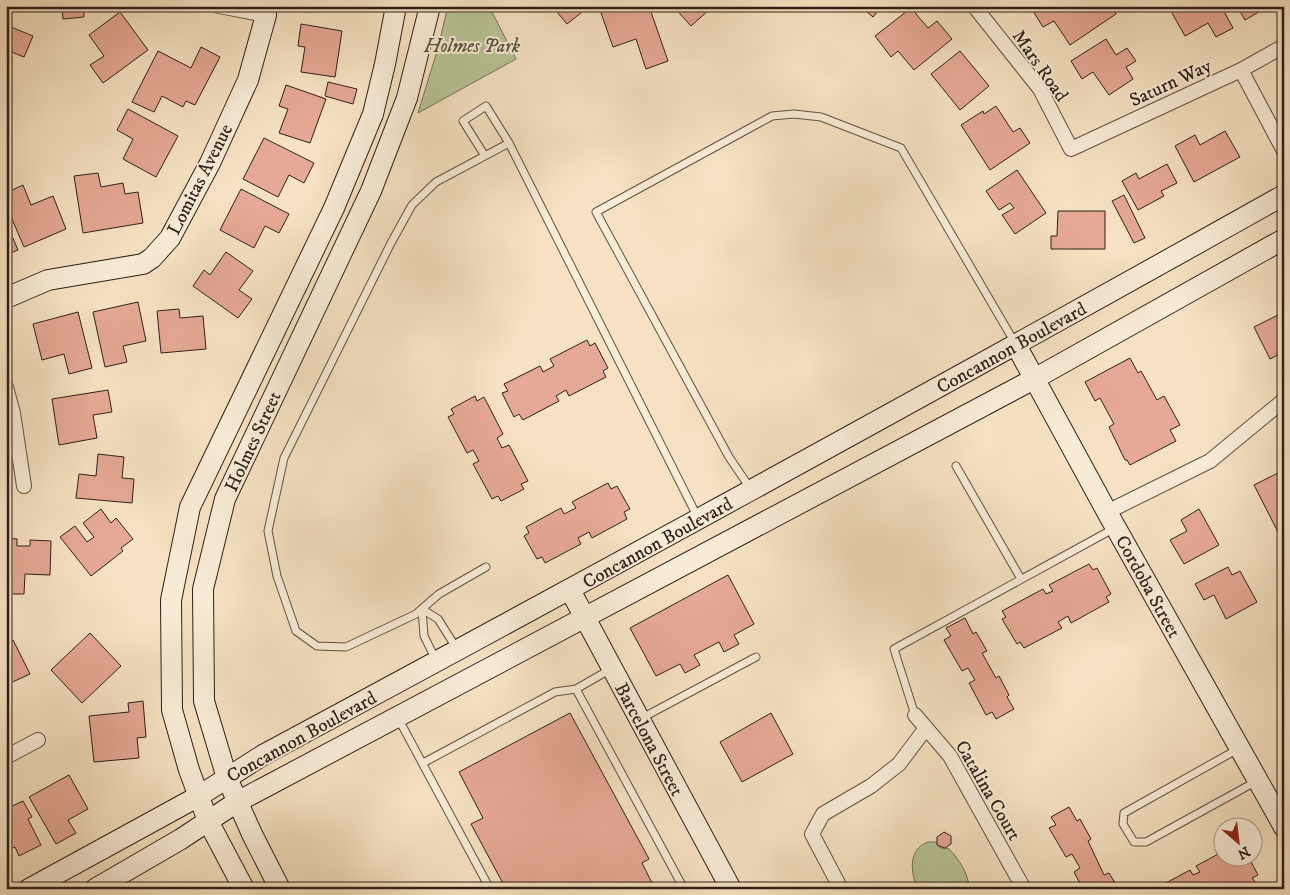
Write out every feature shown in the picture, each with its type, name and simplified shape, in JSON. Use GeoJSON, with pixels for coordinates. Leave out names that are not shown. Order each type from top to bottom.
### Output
{"type":"FeatureCollection","features":[{"type":"Feature","properties":{"kind":"main road","name":"Holmes Street"},"geometry":{"type":"LineString","coordinates":[[244,889],[208,821],[189,770],[172,710],[171,600],[190,506],[334,208],[373,114],[396,6]]}},
{"type":"Feature","properties":{"kind":"main road","name":"Holmes Street"},"geometry":{"type":"LineString","coordinates":[[280,889],[252,834],[227,778],[204,700],[204,589],[225,499],[371,191],[407,98],[430,6]]}},
{"type":"Feature","properties":{"kind":"main road","name":"Lomitas Avenue"},"geometry":{"type":"LineString","coordinates":[[6,298],[48,280],[143,264],[152,258],[170,238],[210,163],[248,80],[266,11]]}},
{"type":"Feature","properties":{"kind":"main road","name":"Concannon Boulevard"},"geometry":{"type":"LineString","coordinates":[[29,889],[199,796],[263,755],[570,590],[1016,345],[1284,195]]}},
{"type":"Feature","properties":{"kind":"main road","name":"Concannon Boulevard"},"geometry":{"type":"LineString","coordinates":[[95,889],[181,839],[237,802],[1034,379],[1284,239]]}},
{"type":"Feature","properties":{"kind":"main road","name":"Cordoba Street"},"geometry":{"type":"LineString","coordinates":[[1016,345],[1111,520],[1284,827]]}},
{"type":"Feature","properties":{"kind":"main road","name":"Barcelona Street"},"geometry":{"type":"LineString","coordinates":[[570,590],[731,889]]}},
{"type":"Feature","properties":{"kind":"street"},"geometry":{"type":"LineString","coordinates":[[219,6],[266,11]]}},
{"type":"Feature","properties":{"kind":"street","name":"Mars Road"},"geometry":{"type":"LineString","coordinates":[[974,6],[1040,89],[1071,149]]}},
{"type":"Feature","properties":{"kind":"street","name":"Saturn Way"},"geometry":{"type":"LineString","coordinates":[[1071,149],[1241,70],[1284,46]]}},
{"type":"Feature","properties":{"kind":"street"},"geometry":{"type":"LineString","coordinates":[[1241,70],[1284,152]]}},
{"type":"Feature","properties":{"kind":"street"},"geometry":{"type":"LineString","coordinates":[[6,387],[14,413],[24,486]]}},
{"type":"Feature","properties":{"kind":"street"},"geometry":{"type":"LineString","coordinates":[[1111,520],[1210,461],[1284,400]]}},
{"type":"Feature","properties":{"kind":"street","name":"Catalina Court"},"geometry":{"type":"LineString","coordinates":[[915,715],[950,756],[1024,889]]}},
{"type":"Feature","properties":{"kind":"street"},"geometry":{"type":"LineString","coordinates":[[841,889],[812,834],[823,814],[871,786],[899,764],[926,728]]}},
{"type":"Feature","properties":{"kind":"street"},"geometry":{"type":"LineString","coordinates":[[6,758],[38,740]]}},
{"type":"Feature","properties":{"kind":"lane"},"geometry":{"type":"LineString","coordinates":[[485,156],[463,121],[486,106],[509,143],[699,519]]}},
{"type":"Feature","properties":{"kind":"lane"},"geometry":{"type":"LineString","coordinates":[[751,490],[729,456],[596,212],[772,116],[794,114],[821,117],[901,148],[1016,345]]}},
{"type":"Feature","properties":{"kind":"lane"},"geometry":{"type":"LineString","coordinates":[[486,567],[439,594],[416,614],[346,647],[316,646],[296,631],[277,576],[268,531],[284,458],[391,243],[412,206],[436,182],[509,143]]}},
{"type":"Feature","properties":{"kind":"lane"},"geometry":{"type":"LineString","coordinates":[[956,466],[1021,580]]}},
{"type":"Feature","properties":{"kind":"lane"},"geometry":{"type":"LineString","coordinates":[[915,715],[894,649],[1021,580],[1111,520]]}},
{"type":"Feature","properties":{"kind":"lane"},"geometry":{"type":"LineString","coordinates":[[422,609],[438,619],[458,650]]}},
{"type":"Feature","properties":{"kind":"lane"},"geometry":{"type":"LineString","coordinates":[[422,609],[424,636],[437,661]]}},
{"type":"Feature","properties":{"kind":"lane"},"geometry":{"type":"LineString","coordinates":[[639,719],[756,657]]}},
{"type":"Feature","properties":{"kind":"lane"},"geometry":{"type":"LineString","coordinates":[[422,763],[556,692],[576,689],[612,669]]}},
{"type":"Feature","properties":{"kind":"lane"},"geometry":{"type":"LineString","coordinates":[[576,689],[684,889]]}},
{"type":"Feature","properties":{"kind":"lane"},"geometry":{"type":"LineString","coordinates":[[398,718],[490,889]]}},
{"type":"Feature","properties":{"kind":"lane"},"geometry":{"type":"LineString","coordinates":[[1240,748],[1124,813],[1123,824],[1134,842],[1146,842],[1258,780]]}},
{"type":"Feature","properties":{"kind":"green space","name":"Holmes Park"},"geometry":{"type":"Polygon","coordinates":[[[448,6],[489,6],[516,59],[418,113],[438,48],[448,6]]]}},
{"type":"Feature","properties":{"kind":"green space"},"geometry":{"type":"Polygon","coordinates":[[[928,842],[936,842],[939,847],[948,848],[965,872],[970,889],[918,889],[913,876],[912,862],[921,845],[928,842]]]}},
{"type":"Feature","properties":{"kind":"building"},"geometry":{"type":"Polygon","coordinates":[[[17,6],[33,6],[30,12],[17,6]]]}},
{"type":"Feature","properties":{"kind":"building"},"geometry":{"type":"Polygon","coordinates":[[[62,6],[84,6],[84,17],[63,19],[62,6]]]}},
{"type":"Feature","properties":{"kind":"building"},"geometry":{"type":"Polygon","coordinates":[[[306,6],[325,6],[325,11],[307,12],[306,6]]]}},
{"type":"Feature","properties":{"kind":"building"},"geometry":{"type":"Polygon","coordinates":[[[552,6],[577,6],[582,12],[567,24],[552,6]]]}},
{"type":"Feature","properties":{"kind":"building"},"geometry":{"type":"Polygon","coordinates":[[[611,6],[649,6],[668,61],[646,69],[636,39],[613,47],[600,10],[611,6]]]}},
{"type":"Feature","properties":{"kind":"building"},"geometry":{"type":"Polygon","coordinates":[[[673,6],[711,6],[691,26],[673,6]]]}},
{"type":"Feature","properties":{"kind":"building"},"geometry":{"type":"Polygon","coordinates":[[[860,6],[882,6],[873,17],[860,6]]]}},
{"type":"Feature","properties":{"kind":"building"},"geometry":{"type":"Polygon","coordinates":[[[1040,6],[1071,6],[1072,8],[1075,6],[1087,6],[1090,11],[1098,6],[1110,6],[1116,14],[1070,45],[1054,21],[1043,27],[1033,11],[1040,6]]]}},
{"type":"Feature","properties":{"kind":"building"},"geometry":{"type":"Polygon","coordinates":[[[1168,6],[1221,6],[1233,28],[1216,37],[1208,23],[1185,36],[1168,6]]]}},
{"type":"Feature","properties":{"kind":"building"},"geometry":{"type":"Polygon","coordinates":[[[1237,6],[1269,6],[1245,20],[1237,6]]]}},
{"type":"Feature","properties":{"kind":"building"},"geometry":{"type":"Polygon","coordinates":[[[911,8],[928,28],[937,21],[952,39],[914,70],[898,51],[891,57],[875,36],[911,8]]]}},
{"type":"Feature","properties":{"kind":"building"},"geometry":{"type":"Polygon","coordinates":[[[120,12],[148,50],[103,83],[90,65],[104,56],[89,35],[120,12]]]}},
{"type":"Feature","properties":{"kind":"building"},"geometry":{"type":"Polygon","coordinates":[[[301,24],[342,31],[335,77],[301,72],[305,47],[298,46],[301,24]]]}},
{"type":"Feature","properties":{"kind":"building"},"geometry":{"type":"Polygon","coordinates":[[[6,25],[33,36],[24,57],[9,51],[6,57],[6,25]]]}},
{"type":"Feature","properties":{"kind":"building"},"geometry":{"type":"Polygon","coordinates":[[[1106,39],[1116,55],[1127,48],[1136,61],[1126,67],[1133,79],[1109,95],[1093,72],[1082,79],[1071,61],[1106,39]]]}},
{"type":"Feature","properties":{"kind":"building"},"geometry":{"type":"Polygon","coordinates":[[[201,47],[220,57],[195,105],[186,101],[183,107],[162,96],[154,112],[132,102],[158,51],[191,68],[201,47]]]}},
{"type":"Feature","properties":{"kind":"building"},"geometry":{"type":"Polygon","coordinates":[[[960,51],[989,86],[960,110],[931,74],[960,51]]]}},
{"type":"Feature","properties":{"kind":"building"},"geometry":{"type":"Polygon","coordinates":[[[328,82],[357,89],[353,104],[325,96],[328,82]]]}},
{"type":"Feature","properties":{"kind":"building"},"geometry":{"type":"Polygon","coordinates":[[[286,85],[326,99],[310,143],[279,133],[288,109],[279,106],[286,85]]]}},
{"type":"Feature","properties":{"kind":"building"},"geometry":{"type":"Polygon","coordinates":[[[996,106],[1013,132],[1020,128],[1030,143],[990,170],[961,125],[983,111],[984,114],[996,106]]]}},
{"type":"Feature","properties":{"kind":"building"},"geometry":{"type":"Polygon","coordinates":[[[128,109],[178,136],[156,177],[123,159],[133,139],[117,130],[128,109]]]}},
{"type":"Feature","properties":{"kind":"building"},"geometry":{"type":"Polygon","coordinates":[[[1225,131],[1240,157],[1194,182],[1175,146],[1195,135],[1200,145],[1225,131]]]}},
{"type":"Feature","properties":{"kind":"building"},"geometry":{"type":"Polygon","coordinates":[[[264,138],[314,163],[304,183],[289,175],[278,197],[243,179],[264,138]]]}},
{"type":"Feature","properties":{"kind":"building"},"geometry":{"type":"Polygon","coordinates":[[[1167,164],[1177,183],[1161,191],[1164,196],[1138,210],[1122,181],[1136,173],[1139,179],[1167,164]]]}},
{"type":"Feature","properties":{"kind":"building"},"geometry":{"type":"Polygon","coordinates":[[[1017,170],[1046,213],[1015,234],[1002,215],[1014,208],[1010,203],[999,210],[986,191],[1017,170]]]}},
{"type":"Feature","properties":{"kind":"building"},"geometry":{"type":"Polygon","coordinates":[[[98,173],[101,187],[123,183],[125,194],[138,192],[143,223],[83,233],[74,176],[98,173]]]}},
{"type":"Feature","properties":{"kind":"building"},"geometry":{"type":"Polygon","coordinates":[[[23,185],[31,205],[53,196],[66,229],[24,247],[6,205],[6,193],[23,185]]]}},
{"type":"Feature","properties":{"kind":"building"},"geometry":{"type":"Polygon","coordinates":[[[241,189],[289,214],[279,233],[265,226],[254,248],[220,230],[241,189]]]}},
{"type":"Feature","properties":{"kind":"building"},"geometry":{"type":"Polygon","coordinates":[[[1124,195],[1145,238],[1134,243],[1112,201],[1124,195]]]}},
{"type":"Feature","properties":{"kind":"building"},"geometry":{"type":"Polygon","coordinates":[[[1058,211],[1105,211],[1105,249],[1051,249],[1051,236],[1057,236],[1058,211]]]}},
{"type":"Feature","properties":{"kind":"building"},"geometry":{"type":"Polygon","coordinates":[[[6,222],[18,250],[6,255],[6,222]]]}},
{"type":"Feature","properties":{"kind":"building"},"geometry":{"type":"Polygon","coordinates":[[[226,252],[253,271],[239,290],[252,299],[238,318],[193,286],[204,270],[210,275],[226,252]]]}},
{"type":"Feature","properties":{"kind":"building"},"geometry":{"type":"Polygon","coordinates":[[[138,302],[146,341],[123,346],[127,362],[105,367],[93,312],[138,302]]]}},
{"type":"Feature","properties":{"kind":"building"},"geometry":{"type":"Polygon","coordinates":[[[179,309],[180,318],[203,316],[206,349],[161,353],[157,311],[179,309]]]}},
{"type":"Feature","properties":{"kind":"building"},"geometry":{"type":"Polygon","coordinates":[[[78,312],[92,368],[69,374],[64,354],[42,360],[33,324],[78,312]]]}},
{"type":"Feature","properties":{"kind":"building"},"geometry":{"type":"Polygon","coordinates":[[[1284,312],[1284,352],[1270,359],[1254,327],[1284,312]]]}},
{"type":"Feature","properties":{"kind":"building"},"geometry":{"type":"Polygon","coordinates":[[[587,340],[590,346],[595,343],[608,368],[603,371],[606,377],[569,396],[566,390],[556,396],[559,401],[523,420],[519,414],[514,417],[502,393],[508,391],[504,384],[540,366],[543,372],[554,366],[550,359],[587,340]]]}},
{"type":"Feature","properties":{"kind":"building"},"geometry":{"type":"Polygon","coordinates":[[[1130,358],[1138,373],[1141,371],[1157,400],[1164,396],[1180,425],[1170,430],[1176,441],[1130,465],[1125,460],[1109,427],[1114,424],[1100,398],[1095,401],[1085,382],[1130,358]]]}},
{"type":"Feature","properties":{"kind":"building"},"geometry":{"type":"Polygon","coordinates":[[[108,390],[112,412],[93,415],[97,438],[59,445],[52,399],[108,390]]]}},
{"type":"Feature","properties":{"kind":"building"},"geometry":{"type":"Polygon","coordinates":[[[475,396],[477,401],[484,397],[503,434],[497,438],[502,448],[509,445],[528,481],[521,484],[524,489],[501,501],[498,496],[492,499],[473,464],[479,461],[473,450],[467,453],[448,417],[454,414],[451,409],[475,396]]]}},
{"type":"Feature","properties":{"kind":"building"},"geometry":{"type":"Polygon","coordinates":[[[98,454],[124,457],[122,478],[134,479],[132,503],[76,498],[79,474],[96,476],[98,454]]]}},
{"type":"Feature","properties":{"kind":"building"},"geometry":{"type":"Polygon","coordinates":[[[1284,470],[1284,529],[1278,532],[1254,485],[1284,470]]]}},
{"type":"Feature","properties":{"kind":"building"},"geometry":{"type":"Polygon","coordinates":[[[608,483],[611,489],[617,486],[630,509],[624,512],[627,519],[592,538],[589,532],[578,538],[581,544],[545,563],[542,557],[537,559],[524,536],[529,533],[526,527],[561,508],[564,514],[576,508],[572,502],[608,483]]]}},
{"type":"Feature","properties":{"kind":"building"},"geometry":{"type":"Polygon","coordinates":[[[101,509],[111,523],[116,518],[133,539],[121,548],[123,551],[91,576],[60,537],[75,526],[87,542],[94,537],[83,523],[101,509]]]}},
{"type":"Feature","properties":{"kind":"building"},"geometry":{"type":"Polygon","coordinates":[[[1199,509],[1219,545],[1184,564],[1170,540],[1187,531],[1181,520],[1199,509]]]}},
{"type":"Feature","properties":{"kind":"building"},"geometry":{"type":"Polygon","coordinates":[[[6,538],[17,539],[17,546],[30,546],[30,540],[51,541],[50,575],[25,574],[24,594],[6,594],[6,538]]]}},
{"type":"Feature","properties":{"kind":"building"},"geometry":{"type":"Polygon","coordinates":[[[1089,564],[1093,570],[1097,568],[1111,594],[1106,597],[1109,602],[1071,623],[1068,616],[1058,622],[1062,628],[1024,648],[1020,642],[1017,644],[1002,619],[1006,617],[1002,611],[1043,589],[1046,594],[1053,591],[1049,585],[1089,564]]]}},
{"type":"Feature","properties":{"kind":"building"},"geometry":{"type":"Polygon","coordinates":[[[1228,567],[1232,575],[1240,571],[1257,602],[1226,619],[1214,595],[1204,600],[1195,584],[1228,567]]]}},
{"type":"Feature","properties":{"kind":"building"},"geometry":{"type":"Polygon","coordinates":[[[728,575],[754,624],[734,635],[739,644],[724,652],[719,642],[694,655],[700,665],[685,673],[680,664],[656,676],[630,628],[728,575]]]}},
{"type":"Feature","properties":{"kind":"building"},"geometry":{"type":"Polygon","coordinates":[[[965,618],[973,634],[976,632],[987,651],[982,653],[996,678],[999,676],[1014,709],[996,719],[992,712],[986,715],[969,683],[975,680],[968,668],[962,671],[944,640],[951,636],[946,628],[965,618]]]}},
{"type":"Feature","properties":{"kind":"building"},"geometry":{"type":"Polygon","coordinates":[[[90,633],[121,666],[82,703],[51,670],[90,633]]]}},
{"type":"Feature","properties":{"kind":"building"},"geometry":{"type":"Polygon","coordinates":[[[13,640],[30,674],[6,685],[6,643],[13,640]]]}},
{"type":"Feature","properties":{"kind":"building"},"geometry":{"type":"Polygon","coordinates":[[[143,701],[146,737],[137,738],[139,758],[94,762],[89,716],[129,712],[128,703],[143,701]]]}},
{"type":"Feature","properties":{"kind":"building"},"geometry":{"type":"Polygon","coordinates":[[[570,713],[649,859],[642,863],[655,889],[506,889],[471,824],[483,818],[459,772],[570,713]]]}},
{"type":"Feature","properties":{"kind":"building"},"geometry":{"type":"Polygon","coordinates":[[[771,713],[793,754],[742,782],[720,742],[771,713]]]}},
{"type":"Feature","properties":{"kind":"building"},"geometry":{"type":"Polygon","coordinates":[[[69,775],[88,809],[68,820],[76,833],[56,844],[29,797],[69,775]]]}},
{"type":"Feature","properties":{"kind":"building"},"geometry":{"type":"Polygon","coordinates":[[[23,801],[32,817],[28,819],[41,845],[19,856],[15,847],[6,851],[6,809],[23,801]]]}},
{"type":"Feature","properties":{"kind":"building"},"geometry":{"type":"Polygon","coordinates":[[[1069,807],[1077,821],[1080,819],[1091,839],[1088,841],[1104,875],[1109,873],[1115,883],[1110,885],[1112,889],[1083,889],[1074,872],[1080,868],[1072,854],[1066,857],[1049,828],[1056,825],[1051,817],[1069,807]]]}},
{"type":"Feature","properties":{"kind":"building"},"geometry":{"type":"Polygon","coordinates":[[[944,832],[951,836],[951,844],[945,848],[937,845],[937,837],[944,832]]]}},
{"type":"Feature","properties":{"kind":"building"},"geometry":{"type":"Polygon","coordinates":[[[1212,857],[1212,868],[1254,868],[1258,875],[1252,878],[1256,883],[1246,889],[1155,889],[1190,870],[1193,875],[1200,872],[1196,866],[1212,857]]]}}]}
